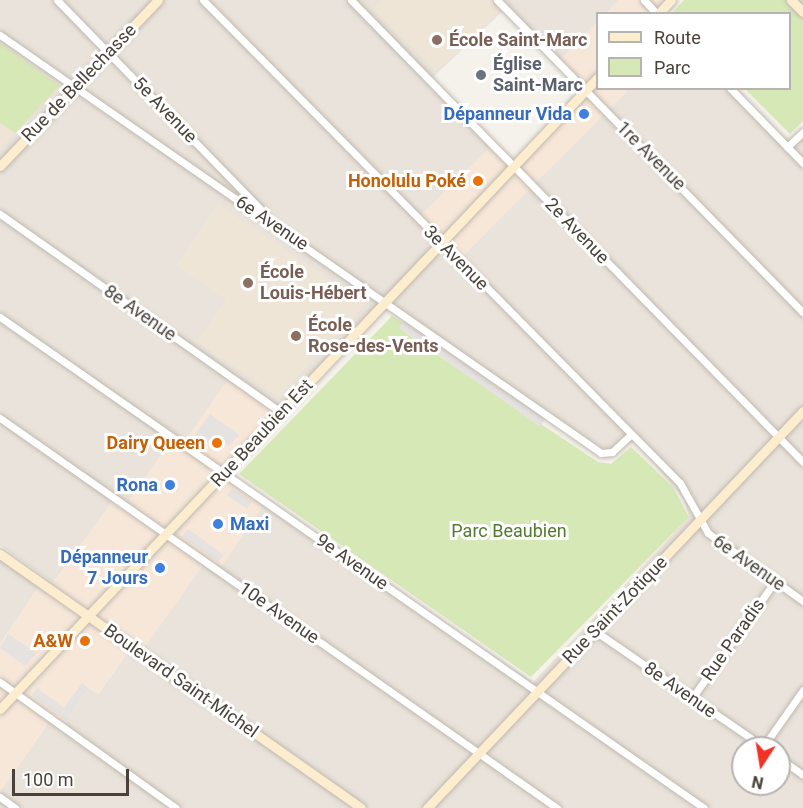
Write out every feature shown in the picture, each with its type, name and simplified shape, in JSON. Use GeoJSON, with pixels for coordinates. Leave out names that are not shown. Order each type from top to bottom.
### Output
{"type":"FeatureCollection","features":[{"type":"Feature","properties":{"kind":"street","name":"5e Avenue"},"geometry":{"type":"LineString","coordinates":[[57,0],[272,221]]}},
{"type":"Feature","properties":{"kind":"street","name":"Rue de Bellechasse"},"geometry":{"type":"LineString","coordinates":[[0,166],[158,0]]}},
{"type":"Feature","properties":{"kind":"street","name":"3e Avenue"},"geometry":{"type":"LineString","coordinates":[[203,0],[630,435],[680,483],[700,521]]}},
{"type":"Feature","properties":{"kind":"street","name":"2e Avenue"},"geometry":{"type":"LineString","coordinates":[[351,0],[803,462]]}},
{"type":"Feature","properties":{"kind":"street","name":"1re Avenue"},"geometry":{"type":"LineString","coordinates":[[497,0],[803,312]]}},
{"type":"Feature","properties":{"kind":"street"},"geometry":{"type":"LineString","coordinates":[[644,0],[656,12]]}},
{"type":"Feature","properties":{"kind":"street"},"geometry":{"type":"LineString","coordinates":[[660,12],[671,0]]}},
{"type":"Feature","properties":{"kind":"street"},"geometry":{"type":"LineString","coordinates":[[791,0],[803,12]]}},
{"type":"Feature","properties":{"kind":"street","name":"6e Avenue"},"geometry":{"type":"LineString","coordinates":[[0,35],[272,221],[384,303],[601,453],[612,452],[630,435]]}},
{"type":"Feature","properties":{"kind":"street","name":"Rue Beaubien Est"},"geometry":{"type":"LineString","coordinates":[[0,709],[168,534],[280,412],[596,78]]}},
{"type":"Feature","properties":{"kind":"street"},"geometry":{"type":"LineString","coordinates":[[732,90],[803,163]]}},
{"type":"Feature","properties":{"kind":"street"},"geometry":{"type":"LineString","coordinates":[[787,147],[803,132]]}},
{"type":"Feature","properties":{"kind":"street","name":"8e Avenue"},"geometry":{"type":"LineString","coordinates":[[0,214],[280,412]]}},
{"type":"Feature","properties":{"kind":"street","name":"9e Avenue"},"geometry":{"type":"LineString","coordinates":[[0,317],[704,808]]}},
{"type":"Feature","properties":{"kind":"street","name":"Rue Saint-Zotique"},"geometry":{"type":"LineString","coordinates":[[427,808],[803,411]]}},
{"type":"Feature","properties":{"kind":"street","name":"10e Avenue"},"geometry":{"type":"LineString","coordinates":[[0,418],[557,808]]}},
{"type":"Feature","properties":{"kind":"street","name":"6e Avenue"},"geometry":{"type":"LineString","coordinates":[[700,521],[708,533],[803,601]]}},
{"type":"Feature","properties":{"kind":"street","name":"Boulevard Saint-Michel"},"geometry":{"type":"LineString","coordinates":[[0,554],[361,808]]}},
{"type":"Feature","properties":{"kind":"street","name":"Rue Paradis"},"geometry":{"type":"LineString","coordinates":[[692,698],[775,581]]}},
{"type":"Feature","properties":{"kind":"street","name":"8e Avenue"},"geometry":{"type":"LineString","coordinates":[[595,631],[748,736]]}},
{"type":"Feature","properties":{"kind":"street"},"geometry":{"type":"LineString","coordinates":[[0,682],[176,808]]}},
{"type":"Feature","properties":{"kind":"street"},"geometry":{"type":"LineString","coordinates":[[772,736],[803,690]]}},
{"type":"Feature","properties":{"kind":"street"},"geometry":{"type":"LineString","coordinates":[[0,797],[15,808]]}},
{"type":"Feature","properties":{"kind":"shaded area"},"geometry":{"type":"Polygon","coordinates":[[[0,0],[619,0],[607,12],[596,12],[596,23],[558,62],[505,9],[430,80],[492,145],[460,259],[628,90],[730,90],[787,147],[803,132],[803,808],[0,808],[0,792],[51,719],[63,727],[89,688],[98,694],[132,647],[206,561],[266,502],[533,682],[689,517],[684,500],[630,435],[607,455],[384,303],[281,411],[230,377],[183,444],[173,438],[126,505],[115,498],[53,583],[0,545],[0,0]]]}},
{"type":"Feature","properties":{"kind":"shaded area","name":"École Saint-Marc"},"geometry":{"type":"Polygon","coordinates":[[[383,0],[493,0],[502,9],[436,71],[373,9],[383,0]]]}},
{"type":"Feature","properties":{"kind":"shaded area"},"geometry":{"type":"Polygon","coordinates":[[[619,0],[671,0],[659,12],[608,12],[619,0]]]}},
{"type":"Feature","properties":{"kind":"shaded area"},"geometry":{"type":"Polygon","coordinates":[[[596,23],[596,90],[628,90],[460,259],[418,218],[492,145],[513,166],[585,90],[558,62],[596,23]]]}},
{"type":"Feature","properties":{"kind":"shaded area"},"geometry":{"type":"Polygon","coordinates":[[[0,123],[15,133],[0,150],[0,123]]]}},
{"type":"Feature","properties":{"kind":"shaded area"},"geometry":{"type":"Polygon","coordinates":[[[218,204],[365,304],[278,397],[197,342],[226,300],[176,265],[218,204]]]}},
{"type":"Feature","properties":{"kind":"shaded area"},"geometry":{"type":"Polygon","coordinates":[[[406,318],[547,417],[540,426],[399,328],[406,318]]]}},
{"type":"Feature","properties":{"kind":"shaded area"},"geometry":{"type":"Polygon","coordinates":[[[230,376],[281,412],[225,473],[266,502],[219,570],[206,561],[141,653],[132,647],[97,694],[89,689],[63,727],[51,719],[0,792],[0,644],[39,586],[46,578],[53,583],[115,498],[126,505],[173,437],[183,444],[230,376]]]}},
{"type":"Feature","properties":{"kind":"shaded area"},"geometry":{"type":"Polygon","coordinates":[[[210,414],[239,435],[229,446],[214,435],[203,447],[192,439],[210,414]]]}},
{"type":"Feature","properties":{"kind":"shaded area"},"geometry":{"type":"Polygon","coordinates":[[[232,488],[252,501],[247,509],[227,496],[232,488]]]}},
{"type":"Feature","properties":{"kind":"shaded area"},"geometry":{"type":"Polygon","coordinates":[[[188,529],[224,555],[218,562],[183,536],[188,529]]]}},
{"type":"Feature","properties":{"kind":"shaded area"},"geometry":{"type":"Polygon","coordinates":[[[0,559],[39,586],[0,644],[0,559]]]}},
{"type":"Feature","properties":{"kind":"shaded area"},"geometry":{"type":"Polygon","coordinates":[[[8,634],[37,653],[25,666],[0,648],[8,634]]]}},
{"type":"Feature","properties":{"kind":"shaded area"},"geometry":{"type":"Polygon","coordinates":[[[82,683],[89,688],[67,721],[32,695],[37,688],[64,708],[82,683]]]}},
{"type":"Feature","properties":{"kind":"green space"},"geometry":{"type":"Polygon","coordinates":[[[684,0],[803,0],[803,121],[790,134],[746,90],[791,90],[791,12],[673,12],[684,0]]]}},
{"type":"Feature","properties":{"kind":"green space"},"geometry":{"type":"Polygon","coordinates":[[[0,43],[60,86],[15,133],[0,123],[0,43]]]}},
{"type":"Feature","properties":{"kind":"green space","name":"Parc Beaubien"},"geometry":{"type":"Polygon","coordinates":[[[392,316],[403,323],[400,328],[421,344],[598,462],[611,464],[631,447],[673,487],[689,517],[531,677],[239,474],[392,316]]]}},
{"type":"Feature","properties":{"kind":"place","name":"École Saint-Marc"},"geometry":{"type":"Point","coordinates":[437,40]}},
{"type":"Feature","properties":{"kind":"place","name":"Église Saint-Marc"},"geometry":{"type":"Point","coordinates":[481,75]}},
{"type":"Feature","properties":{"kind":"place","name":"Dépanneur Vida"},"geometry":{"type":"Point","coordinates":[584,114]}},
{"type":"Feature","properties":{"kind":"place","name":"Honolulu Poké"},"geometry":{"type":"Point","coordinates":[478,181]}},
{"type":"Feature","properties":{"kind":"place","name":"École Louis-Hébert"},"geometry":{"type":"Point","coordinates":[248,283]}},
{"type":"Feature","properties":{"kind":"place","name":"École Rose-des-Vents"},"geometry":{"type":"Point","coordinates":[296,336]}},
{"type":"Feature","properties":{"kind":"place","name":"Dairy Queen"},"geometry":{"type":"Point","coordinates":[217,443]}},
{"type":"Feature","properties":{"kind":"place","name":"Rona"},"geometry":{"type":"Point","coordinates":[170,485]}},
{"type":"Feature","properties":{"kind":"place","name":"Maxi"},"geometry":{"type":"Point","coordinates":[218,524]}},
{"type":"Feature","properties":{"kind":"place","name":"Dépanneur 7 Jours"},"geometry":{"type":"Point","coordinates":[160,568]}},
{"type":"Feature","properties":{"kind":"place","name":"A&W"},"geometry":{"type":"Point","coordinates":[85,641]}}]}
